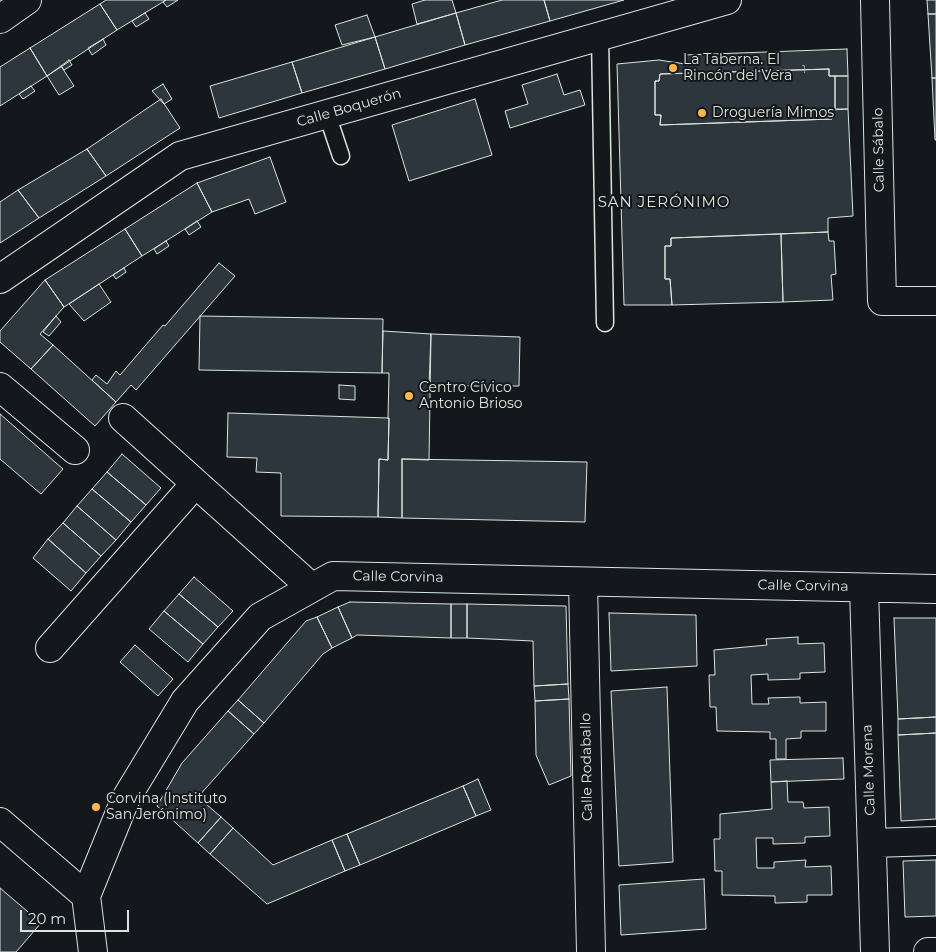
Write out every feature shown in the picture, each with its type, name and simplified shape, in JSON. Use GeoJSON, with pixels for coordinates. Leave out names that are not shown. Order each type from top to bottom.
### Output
{"type":"FeatureCollection","features":[{"type":"Feature","properties":{"kind":"street"},"geometry":{"type":"LineString","coordinates":[[0,18],[27,0]]}},
{"type":"Feature","properties":{"kind":"street","name":"Calle Boquerón"},"geometry":{"type":"LineString","coordinates":[[0,279],[180,156],[727,0]]}},
{"type":"Feature","properties":{"kind":"street","name":"Calle Sábalo"},"geometry":{"type":"LineString","coordinates":[[875,0],[882,301],[936,301]]}},
{"type":"Feature","properties":{"kind":"street"},"geometry":{"type":"LineString","coordinates":[[0,387],[75,450]]}},
{"type":"Feature","properties":{"kind":"street"},"geometry":{"type":"LineString","coordinates":[[123,418],[311,587]]}},
{"type":"Feature","properties":{"kind":"street"},"geometry":{"type":"LineString","coordinates":[[50,648],[195,484]]}},
{"type":"Feature","properties":{"kind":"street","name":"Calle Corvina"},"geometry":{"type":"LineString","coordinates":[[92,952],[86,896],[125,800],[185,701],[260,617],[332,576],[936,589]]}},
{"type":"Feature","properties":{"kind":"street","name":"Calle Rodaballo"},"geometry":{"type":"LineString","coordinates":[[583,582],[592,952]]}},
{"type":"Feature","properties":{"kind":"street","name":"Calle Morena"},"geometry":{"type":"LineString","coordinates":[[864,588],[875,952]]}},
{"type":"Feature","properties":{"kind":"street"},"geometry":{"type":"LineString","coordinates":[[0,822],[86,896]]}},
{"type":"Feature","properties":{"kind":"street"},"geometry":{"type":"LineString","coordinates":[[872,843],[936,841]]}},
{"type":"Feature","properties":{"kind":"street"},"geometry":{"type":"LineString","coordinates":[[928,952],[936,952]]}},
{"type":"Feature","properties":{"kind":"lane"},"geometry":{"type":"LineString","coordinates":[[600,36],[605,323]]}},
{"type":"Feature","properties":{"kind":"lane"},"geometry":{"type":"LineString","coordinates":[[327,114],[341,156]]}},
{"type":"Feature","properties":{"kind":"building"},"geometry":{"type":"Polygon","coordinates":[[[106,0],[166,0],[117,30],[100,4],[106,0]]]}},
{"type":"Feature","properties":{"kind":"building"},"geometry":{"type":"Polygon","coordinates":[[[166,0],[178,0],[167,7],[163,2],[166,0]]]}},
{"type":"Feature","properties":{"kind":"building"},"geometry":{"type":"Polygon","coordinates":[[[425,0],[452,0],[456,13],[417,24],[412,4],[425,0]]]}},
{"type":"Feature","properties":{"kind":"building"},"geometry":{"type":"Polygon","coordinates":[[[502,0],[544,0],[550,21],[465,45],[456,13],[502,0]]]}},
{"type":"Feature","properties":{"kind":"building"},"geometry":{"type":"Polygon","coordinates":[[[544,0],[624,0],[550,21],[544,0]]]}},
{"type":"Feature","properties":{"kind":"building"},"geometry":{"type":"Polygon","coordinates":[[[927,0],[936,0],[936,14],[928,14],[927,0]]]}},
{"type":"Feature","properties":{"kind":"building"},"geometry":{"type":"Polygon","coordinates":[[[100,4],[117,30],[47,76],[30,48],[100,4]]]}},
{"type":"Feature","properties":{"kind":"building"},"geometry":{"type":"Polygon","coordinates":[[[145,13],[149,19],[136,27],[132,21],[145,13]]]}},
{"type":"Feature","properties":{"kind":"building"},"geometry":{"type":"Polygon","coordinates":[[[456,13],[465,45],[385,69],[375,37],[456,13]]]}},
{"type":"Feature","properties":{"kind":"building"},"geometry":{"type":"Polygon","coordinates":[[[928,14],[936,14],[936,78],[932,78],[928,14]]]}},
{"type":"Feature","properties":{"kind":"building"},"geometry":{"type":"Polygon","coordinates":[[[367,15],[375,37],[342,45],[335,25],[367,15]]]}},
{"type":"Feature","properties":{"kind":"building"},"geometry":{"type":"Polygon","coordinates":[[[375,37],[385,69],[302,93],[292,62],[375,37]]]}},
{"type":"Feature","properties":{"kind":"building"},"geometry":{"type":"Polygon","coordinates":[[[103,39],[106,45],[92,55],[88,48],[103,39]]]}},
{"type":"Feature","properties":{"kind":"building"},"geometry":{"type":"Polygon","coordinates":[[[30,48],[47,76],[0,106],[0,67],[30,48]]]}},
{"type":"Feature","properties":{"kind":"building"},"geometry":{"type":"Polygon","coordinates":[[[847,49],[848,76],[829,76],[829,69],[660,74],[659,81],[655,81],[655,115],[661,115],[660,125],[832,119],[831,110],[848,109],[853,216],[828,218],[828,232],[671,238],[671,246],[665,246],[665,279],[670,279],[672,305],[624,305],[617,64],[659,60],[685,64],[685,55],[847,49]]]}},
{"type":"Feature","properties":{"kind":"building"},"geometry":{"type":"Polygon","coordinates":[[[69,60],[72,65],[64,70],[61,66],[69,60]]]}},
{"type":"Feature","properties":{"kind":"building"},"geometry":{"type":"Polygon","coordinates":[[[292,62],[302,93],[219,118],[210,86],[292,62]]]}},
{"type":"Feature","properties":{"kind":"building"},"geometry":{"type":"Polygon","coordinates":[[[61,66],[74,86],[59,95],[47,76],[61,66]]]}},
{"type":"Feature","properties":{"kind":"building"},"geometry":{"type":"Polygon","coordinates":[[[829,69],[829,76],[835,76],[835,109],[831,110],[832,119],[660,125],[661,115],[655,115],[655,81],[659,81],[660,74],[829,69]]]}},
{"type":"Feature","properties":{"kind":"building"},"geometry":{"type":"Polygon","coordinates":[[[557,74],[564,95],[580,90],[585,105],[510,128],[505,111],[528,104],[522,85],[557,74]]]}},
{"type":"Feature","properties":{"kind":"building"},"geometry":{"type":"Polygon","coordinates":[[[835,76],[848,76],[848,109],[835,109],[835,76]]]}},
{"type":"Feature","properties":{"kind":"building"},"geometry":{"type":"Polygon","coordinates":[[[932,78],[936,78],[936,140],[935,140],[932,78]]]}},
{"type":"Feature","properties":{"kind":"building"},"geometry":{"type":"Polygon","coordinates":[[[163,84],[172,99],[164,104],[152,91],[163,84]]]}},
{"type":"Feature","properties":{"kind":"building"},"geometry":{"type":"Polygon","coordinates":[[[31,86],[35,91],[23,99],[19,94],[31,86]]]}},
{"type":"Feature","properties":{"kind":"building"},"geometry":{"type":"Polygon","coordinates":[[[161,99],[180,128],[106,176],[87,149],[161,99]]]}},
{"type":"Feature","properties":{"kind":"building"},"geometry":{"type":"Polygon","coordinates":[[[475,99],[492,155],[409,181],[392,125],[475,99]]]}},
{"type":"Feature","properties":{"kind":"building"},"geometry":{"type":"Polygon","coordinates":[[[87,149],[106,176],[39,218],[18,190],[87,149]]]}},
{"type":"Feature","properties":{"kind":"building"},"geometry":{"type":"Polygon","coordinates":[[[270,157],[286,202],[255,214],[249,199],[212,212],[197,183],[270,157]]]}},
{"type":"Feature","properties":{"kind":"building"},"geometry":{"type":"Polygon","coordinates":[[[197,183],[212,212],[142,256],[125,229],[197,183]]]}},
{"type":"Feature","properties":{"kind":"building"},"geometry":{"type":"Polygon","coordinates":[[[18,190],[39,218],[0,243],[0,202],[18,190]]]}},
{"type":"Feature","properties":{"kind":"building"},"geometry":{"type":"Polygon","coordinates":[[[197,221],[201,227],[189,235],[185,229],[197,221]]]}},
{"type":"Feature","properties":{"kind":"building"},"geometry":{"type":"Polygon","coordinates":[[[125,229],[142,256],[64,307],[45,280],[125,229]]]}},
{"type":"Feature","properties":{"kind":"building"},"geometry":{"type":"Polygon","coordinates":[[[828,232],[829,241],[834,241],[836,274],[831,275],[833,300],[783,302],[781,234],[828,232]]]}},
{"type":"Feature","properties":{"kind":"building"},"geometry":{"type":"Polygon","coordinates":[[[781,234],[783,302],[672,305],[670,279],[665,279],[665,246],[671,246],[671,238],[781,234]]]}},
{"type":"Feature","properties":{"kind":"building"},"geometry":{"type":"Polygon","coordinates":[[[166,241],[169,246],[157,254],[154,249],[166,241]]]}},
{"type":"Feature","properties":{"kind":"building"},"geometry":{"type":"Polygon","coordinates":[[[219,263],[235,276],[136,390],[131,385],[116,402],[92,380],[96,375],[107,384],[116,371],[120,375],[219,263]]]}},
{"type":"Feature","properties":{"kind":"building"},"geometry":{"type":"Polygon","coordinates":[[[124,268],[126,272],[116,279],[113,275],[124,268]]]}},
{"type":"Feature","properties":{"kind":"building"},"geometry":{"type":"Polygon","coordinates":[[[45,280],[64,307],[40,334],[53,345],[31,369],[0,342],[0,331],[45,280]]]}},
{"type":"Feature","properties":{"kind":"building"},"geometry":{"type":"Polygon","coordinates":[[[99,284],[111,302],[84,321],[69,304],[99,284]]]}},
{"type":"Feature","properties":{"kind":"building"},"geometry":{"type":"Polygon","coordinates":[[[56,316],[61,322],[49,336],[43,332],[56,316]]]}},
{"type":"Feature","properties":{"kind":"building"},"geometry":{"type":"Polygon","coordinates":[[[200,316],[383,319],[382,373],[199,370],[200,316]]]}},
{"type":"Feature","properties":{"kind":"building"},"geometry":{"type":"Polygon","coordinates":[[[383,331],[431,334],[429,460],[402,459],[402,518],[378,517],[379,459],[388,460],[389,373],[382,373],[383,331]]]}},
{"type":"Feature","properties":{"kind":"building"},"geometry":{"type":"Polygon","coordinates":[[[431,334],[520,337],[519,386],[429,386],[431,334]]]}},
{"type":"Feature","properties":{"kind":"building"},"geometry":{"type":"Polygon","coordinates":[[[53,345],[116,402],[95,426],[31,369],[53,345]]]}},
{"type":"Feature","properties":{"kind":"building"},"geometry":{"type":"Polygon","coordinates":[[[339,385],[355,386],[355,400],[339,399],[339,385]]]}},
{"type":"Feature","properties":{"kind":"building"},"geometry":{"type":"Polygon","coordinates":[[[228,413],[389,418],[388,460],[379,459],[378,517],[281,516],[281,473],[256,472],[257,458],[227,457],[228,413]]]}},
{"type":"Feature","properties":{"kind":"building"},"geometry":{"type":"Polygon","coordinates":[[[0,414],[63,469],[41,494],[0,459],[0,414]]]}},
{"type":"Feature","properties":{"kind":"building"},"geometry":{"type":"Polygon","coordinates":[[[122,454],[161,488],[146,505],[107,472],[122,454]]]}},
{"type":"Feature","properties":{"kind":"building"},"geometry":{"type":"Polygon","coordinates":[[[402,459],[587,462],[585,522],[402,518],[402,459]]]}},
{"type":"Feature","properties":{"kind":"building"},"geometry":{"type":"Polygon","coordinates":[[[107,472],[146,505],[131,522],[92,489],[107,472]]]}},
{"type":"Feature","properties":{"kind":"building"},"geometry":{"type":"Polygon","coordinates":[[[92,489],[131,522],[116,540],[77,506],[92,489]]]}},
{"type":"Feature","properties":{"kind":"building"},"geometry":{"type":"Polygon","coordinates":[[[77,506],[116,540],[101,556],[63,523],[77,506]]]}},
{"type":"Feature","properties":{"kind":"building"},"geometry":{"type":"Polygon","coordinates":[[[63,523],[101,556],[86,573],[48,539],[63,523]]]}},
{"type":"Feature","properties":{"kind":"building"},"geometry":{"type":"Polygon","coordinates":[[[48,539],[86,573],[71,591],[33,558],[48,539]]]}},
{"type":"Feature","properties":{"kind":"building"},"geometry":{"type":"Polygon","coordinates":[[[194,577],[233,611],[218,627],[179,594],[194,577]]]}},
{"type":"Feature","properties":{"kind":"building"},"geometry":{"type":"Polygon","coordinates":[[[179,594],[218,627],[203,644],[164,611],[179,594]]]}},
{"type":"Feature","properties":{"kind":"building"},"geometry":{"type":"Polygon","coordinates":[[[350,602],[451,604],[451,638],[357,635],[352,638],[338,607],[350,602]]]}},
{"type":"Feature","properties":{"kind":"building"},"geometry":{"type":"Polygon","coordinates":[[[451,604],[467,604],[467,638],[451,638],[451,604]]]}},
{"type":"Feature","properties":{"kind":"building"},"geometry":{"type":"Polygon","coordinates":[[[467,604],[566,606],[568,684],[534,686],[533,641],[467,638],[467,604]]]}},
{"type":"Feature","properties":{"kind":"building"},"geometry":{"type":"Polygon","coordinates":[[[338,607],[352,638],[332,648],[317,617],[338,607]]]}},
{"type":"Feature","properties":{"kind":"building"},"geometry":{"type":"Polygon","coordinates":[[[164,611],[203,644],[188,662],[149,629],[164,611]]]}},
{"type":"Feature","properties":{"kind":"building"},"geometry":{"type":"Polygon","coordinates":[[[609,613],[696,615],[697,666],[611,671],[609,613]]]}},
{"type":"Feature","properties":{"kind":"building"},"geometry":{"type":"Polygon","coordinates":[[[317,617],[332,648],[323,654],[264,723],[238,700],[306,621],[317,617]]]}},
{"type":"Feature","properties":{"kind":"building"},"geometry":{"type":"Polygon","coordinates":[[[894,618],[936,618],[936,717],[898,719],[894,618]]]}},
{"type":"Feature","properties":{"kind":"building"},"geometry":{"type":"Polygon","coordinates":[[[798,637],[798,644],[824,643],[825,672],[800,673],[800,679],[768,680],[768,674],[751,675],[752,704],[769,704],[768,698],[800,697],[800,703],[826,702],[826,731],[801,731],[801,738],[786,739],[786,759],[776,759],[776,739],[770,739],[770,732],[717,731],[716,707],[710,707],[709,675],[715,675],[714,650],[767,645],[766,639],[798,637]]]}},
{"type":"Feature","properties":{"kind":"building"},"geometry":{"type":"Polygon","coordinates":[[[135,645],[173,679],[158,696],[120,662],[135,645]]]}},
{"type":"Feature","properties":{"kind":"building"},"geometry":{"type":"Polygon","coordinates":[[[568,684],[569,699],[535,701],[534,686],[568,684]]]}},
{"type":"Feature","properties":{"kind":"building"},"geometry":{"type":"Polygon","coordinates":[[[667,687],[673,862],[619,866],[611,691],[667,687]]]}},
{"type":"Feature","properties":{"kind":"building"},"geometry":{"type":"Polygon","coordinates":[[[569,699],[571,776],[549,785],[536,755],[535,701],[569,699]]]}},
{"type":"Feature","properties":{"kind":"building"},"geometry":{"type":"Polygon","coordinates":[[[238,700],[264,723],[254,734],[228,711],[238,700]]]}},
{"type":"Feature","properties":{"kind":"building"},"geometry":{"type":"Polygon","coordinates":[[[228,711],[254,734],[198,797],[221,817],[198,843],[157,806],[182,763],[228,711]]]}},
{"type":"Feature","properties":{"kind":"building"},"geometry":{"type":"Polygon","coordinates":[[[936,717],[936,733],[898,735],[898,719],[936,717]]]}},
{"type":"Feature","properties":{"kind":"building"},"geometry":{"type":"Polygon","coordinates":[[[936,733],[936,819],[901,821],[898,735],[936,733]]]}},
{"type":"Feature","properties":{"kind":"building"},"geometry":{"type":"Polygon","coordinates":[[[843,758],[844,779],[771,782],[770,760],[843,758]]]}},
{"type":"Feature","properties":{"kind":"building"},"geometry":{"type":"Polygon","coordinates":[[[478,779],[491,810],[476,816],[463,786],[478,779]]]}},
{"type":"Feature","properties":{"kind":"building"},"geometry":{"type":"Polygon","coordinates":[[[787,781],[788,802],[803,802],[804,808],[829,807],[830,836],[805,837],[805,843],[773,844],[773,838],[756,838],[757,868],[774,868],[774,862],[806,860],[805,867],[831,866],[832,895],[807,895],[807,902],[775,903],[775,896],[722,895],[722,871],[715,871],[714,839],[720,839],[720,814],[772,809],[771,782],[787,781]]]}},
{"type":"Feature","properties":{"kind":"building"},"geometry":{"type":"Polygon","coordinates":[[[463,786],[476,816],[360,865],[347,834],[463,786]]]}},
{"type":"Feature","properties":{"kind":"building"},"geometry":{"type":"Polygon","coordinates":[[[221,817],[233,828],[210,854],[198,843],[221,817]]]}},
{"type":"Feature","properties":{"kind":"building"},"geometry":{"type":"Polygon","coordinates":[[[233,828],[273,865],[332,840],[345,871],[267,904],[210,854],[233,828]]]}},
{"type":"Feature","properties":{"kind":"building"},"geometry":{"type":"Polygon","coordinates":[[[347,834],[360,865],[345,871],[332,840],[347,834]]]}},
{"type":"Feature","properties":{"kind":"building"},"geometry":{"type":"Polygon","coordinates":[[[936,860],[936,916],[905,917],[903,861],[936,860]]]}},
{"type":"Feature","properties":{"kind":"building"},"geometry":{"type":"Polygon","coordinates":[[[704,879],[706,929],[621,935],[619,885],[704,879]]]}},
{"type":"Feature","properties":{"kind":"building"},"geometry":{"type":"Polygon","coordinates":[[[0,888],[41,923],[16,952],[0,952],[0,888]]]}},
{"type":"Feature","properties":{"kind":"place","name":"La Taberna. El Rincón del Vera"},"geometry":{"type":"Point","coordinates":[673,68]}},
{"type":"Feature","properties":{"kind":"place","name":"Droguería Mimos"},"geometry":{"type":"Point","coordinates":[702,113]}},
{"type":"Feature","properties":{"kind":"place","name":"Centro Cívico Antonio Brioso"},"geometry":{"type":"Point","coordinates":[409,396]}},
{"type":"Feature","properties":{"kind":"place","name":"Corvina (Instituto San Jerónimo)"},"geometry":{"type":"Point","coordinates":[96,807]}},
{"type":"Feature","properties":{"kind":"district","name":"SAN JERÓNIMO"},"geometry":{"type":"Point","coordinates":[664,203]}}]}
